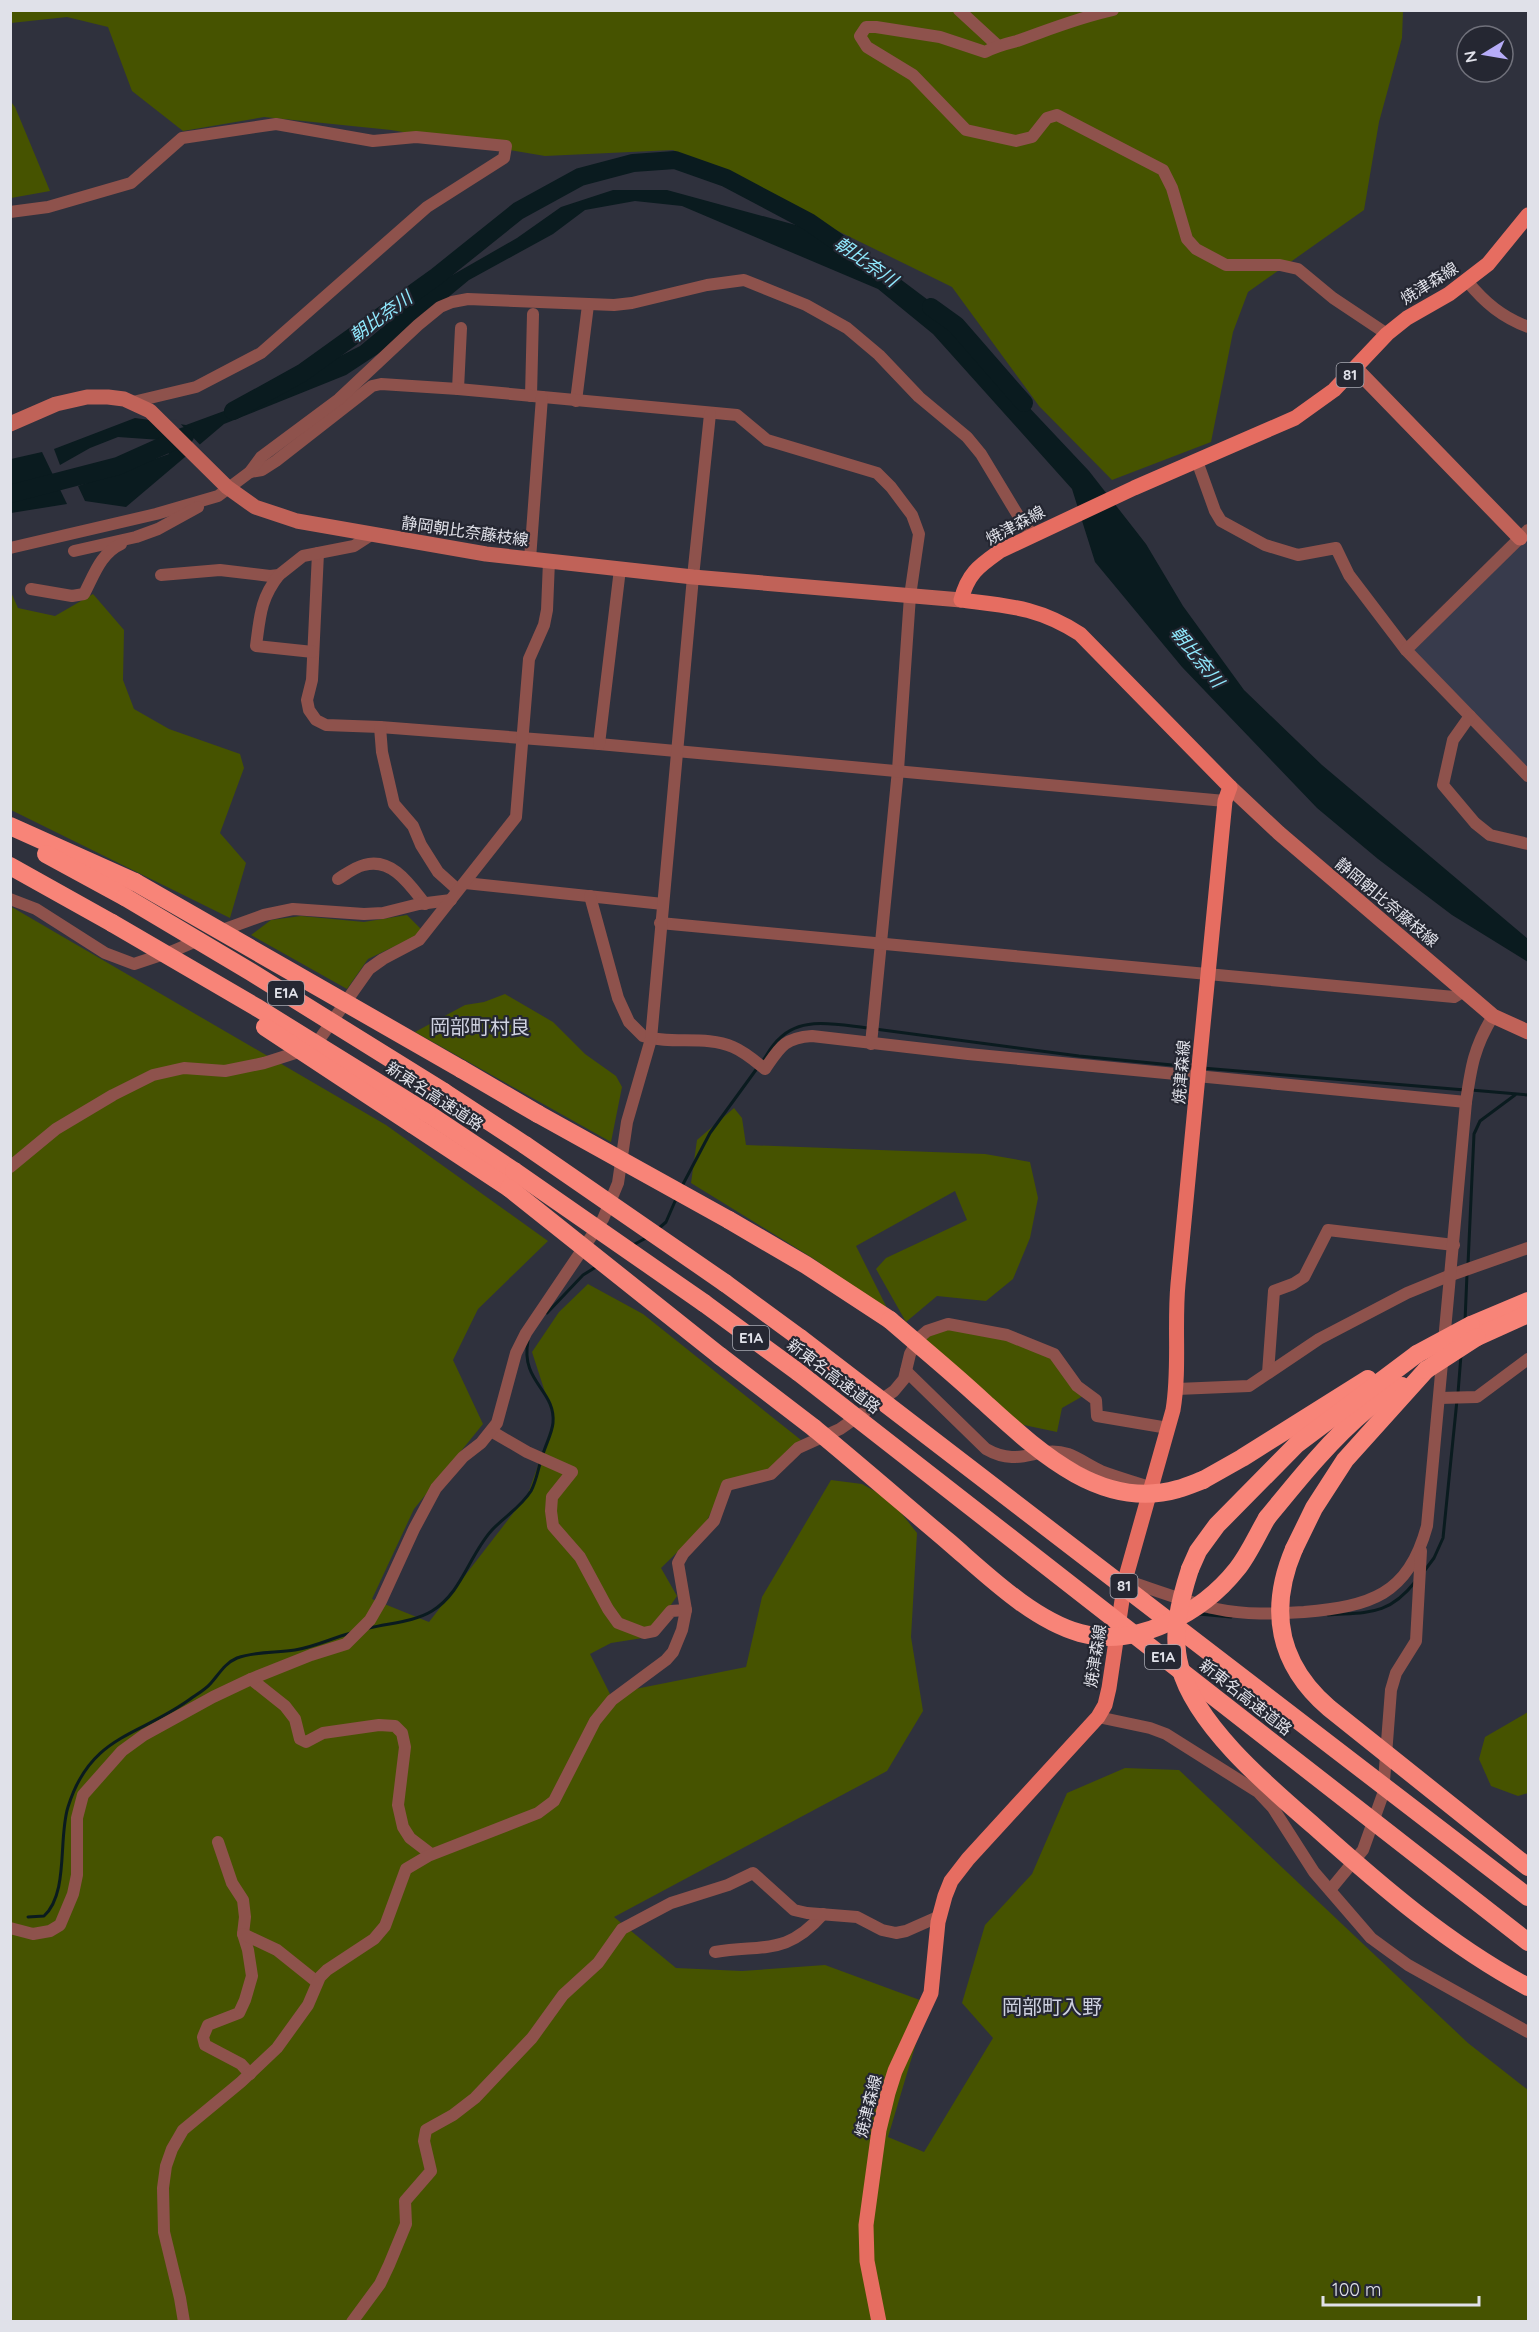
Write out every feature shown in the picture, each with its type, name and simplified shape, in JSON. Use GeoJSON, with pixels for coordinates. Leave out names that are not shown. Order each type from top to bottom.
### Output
{"type":"FeatureCollection","features":[{"type":"Feature","properties":{"kind":"highway"},"geometry":{"type":"LineString","coordinates":[[10,826],[135,882],[806,1265],[890,1320],[1034,1446],[1073,1473],[1095,1483],[1123,1491],[1145,1493],[1177,1490],[1242,1458],[1357,1384],[1417,1354],[1474,1331],[1528,1314]]}},
{"type":"Feature","properties":{"kind":"highway","name":"新東名高速道路"},"geometry":{"type":"LineString","coordinates":[[10,834],[124,897],[251,972],[444,1092],[525,1145],[725,1284],[800,1338],[1528,1897]]}},
{"type":"Feature","properties":{"kind":"highway","name":"新東名高速道路"},"geometry":{"type":"LineString","coordinates":[[10,866],[256,1007],[511,1180],[704,1303],[798,1372],[1528,1942]]}},
{"type":"Feature","properties":{"kind":"highway"},"geometry":{"type":"LineString","coordinates":[[511,1180],[720,1356],[814,1428],[999,1584],[1045,1617],[1080,1633],[1102,1636],[1130,1634],[1160,1625],[1190,1611],[1212,1594],[1239,1567],[1267,1518],[1312,1465],[1368,1408],[1426,1370],[1474,1331],[1528,1301]]}},
{"type":"Feature","properties":{"kind":"highway"},"geometry":{"type":"LineString","coordinates":[[1417,1354],[1297,1444],[1217,1524],[1198,1551],[1190,1569],[1178,1614],[1176,1648],[1180,1668],[1192,1698],[1212,1725],[1290,1805],[1391,1895],[1425,1922],[1507,1976],[1528,1987]]}},
{"type":"Feature","properties":{"kind":"highway"},"geometry":{"type":"LineString","coordinates":[[1426,1370],[1345,1460],[1314,1508],[1294,1549],[1281,1590],[1280,1619],[1287,1650],[1304,1682],[1329,1708],[1528,1867]]}},
{"type":"Feature","properties":{"kind":"main road","name":"焼津森線"},"geometry":{"type":"LineString","coordinates":[[961,600],[966,582],[984,562],[1000,551],[1134,488],[1295,418],[1318,403],[1356,369],[1387,334],[1407,318],[1467,281],[1488,264],[1528,215]]}},
{"type":"Feature","properties":{"kind":"main road"},"geometry":{"type":"LineString","coordinates":[[1356,369],[1524,534]]}},
{"type":"Feature","properties":{"kind":"main road","name":"静岡朝比奈藤枝線"},"geometry":{"type":"LineString","coordinates":[[10,424],[56,404],[87,398],[108,397],[133,402],[150,411],[221,487],[255,507],[297,522],[486,554],[693,577],[961,600]]}},
{"type":"Feature","properties":{"kind":"main road"},"geometry":{"type":"LineString","coordinates":[[961,600],[1024,608],[1062,622],[1080,634],[1228,794]]}},
{"type":"Feature","properties":{"kind":"main road","name":"焼津森線"},"geometry":{"type":"LineString","coordinates":[[879,2322],[867,2261],[866,2225],[879,2130],[895,2071],[931,1993],[940,1916],[951,1881],[968,1858],[1098,1717],[1105,1705],[1109,1688],[1125,1580],[1177,1389],[1177,1293],[1207,974],[1228,794]]}},
{"type":"Feature","properties":{"kind":"main road","name":"静岡朝比奈藤枝線"},"geometry":{"type":"LineString","coordinates":[[1228,794],[1279,833],[1493,1016],[1528,1032]]}},
{"type":"Feature","properties":{"kind":"street"},"geometry":{"type":"LineString","coordinates":[[959,10],[997,45]]}},
{"type":"Feature","properties":{"kind":"street"},"geometry":{"type":"LineString","coordinates":[[1113,10],[1078,18],[985,51],[940,37],[876,27],[866,27],[860,36],[867,47],[913,75],[966,130],[1016,141],[1032,137],[1047,118],[1058,115],[1143,158],[1163,170],[1172,188],[1187,239],[1196,249],[1226,265],[1280,265],[1298,269],[1333,298],[1387,334]]}},
{"type":"Feature","properties":{"kind":"street"},"geometry":{"type":"LineString","coordinates":[[10,212],[48,207],[131,183],[182,138],[276,124],[373,141],[416,136],[506,146],[504,158],[427,207],[261,353],[196,387],[133,402]]}},
{"type":"Feature","properties":{"kind":"street"},"geometry":{"type":"LineString","coordinates":[[250,472],[261,457],[339,399],[418,325],[440,307],[452,302],[468,299],[588,305],[632,303],[707,285],[744,280],[806,305],[847,328],[879,356],[919,397],[967,437],[981,454],[1022,522],[1039,532]]}},
{"type":"Feature","properties":{"kind":"street"},"geometry":{"type":"LineString","coordinates":[[1467,281],[1481,299],[1495,311],[1528,327]]}},
{"type":"Feature","properties":{"kind":"street"},"geometry":{"type":"LineString","coordinates":[[576,401],[588,305]]}},
{"type":"Feature","properties":{"kind":"street"},"geometry":{"type":"LineString","coordinates":[[530,559],[537,397],[533,314]]}},
{"type":"Feature","properties":{"kind":"street"},"geometry":{"type":"LineString","coordinates":[[458,389],[461,328]]}},
{"type":"Feature","properties":{"kind":"street"},"geometry":{"type":"LineString","coordinates":[[10,548],[156,514],[221,487],[250,472],[262,470],[372,386],[381,384],[737,415],[767,440],[877,473],[891,487],[916,521],[919,534],[910,596],[898,770],[871,1044]]}},
{"type":"Feature","properties":{"kind":"street"},"geometry":{"type":"LineString","coordinates":[[10,1928],[33,1934],[51,1931],[60,1925],[73,1894],[77,1875],[77,1818],[83,1795],[122,1751],[144,1735],[250,1679],[311,1654],[346,1644],[370,1620],[436,1488],[463,1457],[481,1443],[497,1424],[516,1353],[526,1333],[603,1219],[618,1183],[627,1122],[651,1039],[676,752],[710,414]]}},
{"type":"Feature","properties":{"kind":"street"},"geometry":{"type":"LineString","coordinates":[[1197,461],[1215,512],[1221,521],[1265,545],[1298,555],[1336,548],[1349,575],[1407,650],[1528,776]]}},
{"type":"Feature","properties":{"kind":"street"},"geometry":{"type":"LineString","coordinates":[[31,589],[72,596],[84,594],[104,557],[111,549],[158,529],[221,487]]}},
{"type":"Feature","properties":{"kind":"street"},"geometry":{"type":"LineString","coordinates":[[1407,650],[1524,534]]}},
{"type":"Feature","properties":{"kind":"street"},"geometry":{"type":"LineString","coordinates":[[313,652],[256,646],[261,606],[267,590],[279,575],[303,556],[354,546],[371,535]]}},
{"type":"Feature","properties":{"kind":"street"},"geometry":{"type":"LineString","coordinates":[[74,551],[136,537]]}},
{"type":"Feature","properties":{"kind":"street"},"geometry":{"type":"LineString","coordinates":[[318,553],[312,680],[307,700],[309,710],[316,720],[326,725],[380,727],[898,770],[1228,794]]}},
{"type":"Feature","properties":{"kind":"street"},"geometry":{"type":"LineString","coordinates":[[10,1167],[56,1129],[112,1095],[164,1070],[183,1068],[225,1071],[264,1063],[314,1047],[369,969],[419,940],[516,817],[520,738],[529,659],[544,625],[547,610],[549,561]]}},
{"type":"Feature","properties":{"kind":"street"},"geometry":{"type":"LineString","coordinates":[[599,744],[620,569]]}},
{"type":"Feature","properties":{"kind":"street"},"geometry":{"type":"LineString","coordinates":[[161,575],[220,570],[279,575]]}},
{"type":"Feature","properties":{"kind":"street"},"geometry":{"type":"LineString","coordinates":[[1470,716],[1453,740],[1443,785],[1475,823],[1490,835],[1528,844]]}},
{"type":"Feature","properties":{"kind":"street"},"geometry":{"type":"LineString","coordinates":[[380,727],[382,752],[394,804],[413,826],[421,845],[438,872],[458,891]]}},
{"type":"Feature","properties":{"kind":"street"},"geometry":{"type":"LineString","coordinates":[[338,879],[363,865],[377,863],[390,867],[425,903]]}},
{"type":"Feature","properties":{"kind":"street"},"geometry":{"type":"LineString","coordinates":[[10,899],[36,909],[105,953],[134,963],[273,913],[306,909],[364,914],[383,913],[425,903],[458,891],[590,896],[663,904]]}},
{"type":"Feature","properties":{"kind":"street"},"geometry":{"type":"LineString","coordinates":[[590,896],[618,998],[629,1022],[643,1036],[651,1039],[721,1043],[734,1047],[765,1069],[780,1047],[790,1039],[812,1036],[871,1044],[1466,1102]]}},
{"type":"Feature","properties":{"kind":"street"},"geometry":{"type":"LineString","coordinates":[[660,923],[1454,997],[1464,991]]}},
{"type":"Feature","properties":{"kind":"street"},"geometry":{"type":"LineString","coordinates":[[1125,1580],[1215,1609],[1271,1614],[1357,1605],[1387,1590],[1400,1580],[1415,1560],[1427,1526],[1466,1102],[1476,1047],[1493,1016]]}},
{"type":"Feature","properties":{"kind":"street"},"geometry":{"type":"LineString","coordinates":[[1268,1372],[1274,1291],[1304,1277],[1328,1230],[1454,1245]]}},
{"type":"Feature","properties":{"kind":"street"},"geometry":{"type":"LineString","coordinates":[[1177,1389],[1244,1388],[1320,1339],[1361,1316],[1451,1275],[1528,1248]]}},
{"type":"Feature","properties":{"kind":"street"},"geometry":{"type":"LineString","coordinates":[[183,2322],[180,2298],[164,2232],[163,2188],[166,2166],[183,2130],[250,2074],[277,2048],[308,2005],[317,1982],[327,1970],[374,1939],[385,1926],[406,1869],[431,1854],[538,1813],[554,1801],[595,1721],[612,1700],[666,1660],[673,1652],[682,1630],[686,1610],[678,1563],[683,1554],[714,1521],[722,1493],[727,1485],[771,1474],[798,1448],[840,1429],[894,1391],[904,1379],[910,1354],[919,1338],[927,1330],[948,1324],[1007,1335],[1054,1354],[1077,1386],[1096,1400],[1096,1416],[1168,1428]]}},
{"type":"Feature","properties":{"kind":"street"},"geometry":{"type":"LineString","coordinates":[[1439,1398],[1477,1397],[1528,1359]]}},
{"type":"Feature","properties":{"kind":"street"},"geometry":{"type":"LineString","coordinates":[[906,1371],[986,1449],[999,1456],[1015,1458],[1049,1452],[1067,1454],[1102,1471],[1150,1487]]}},
{"type":"Feature","properties":{"kind":"street"},"geometry":{"type":"LineString","coordinates":[[491,1431],[527,1452],[572,1472],[552,1497],[553,1526],[580,1557],[618,1623],[644,1633],[654,1631],[671,1611],[686,1610]]}},
{"type":"Feature","properties":{"kind":"street"},"geometry":{"type":"LineString","coordinates":[[1330,1890],[1363,1850],[1383,1794],[1391,1690],[1396,1673],[1416,1641],[1422,1545]]}},
{"type":"Feature","properties":{"kind":"street"},"geometry":{"type":"LineString","coordinates":[[250,1679],[285,1706],[295,1719],[300,1739],[306,1742],[323,1733],[379,1725],[395,1726],[402,1733],[405,1747],[398,1805],[403,1827],[410,1838],[431,1854]]}},
{"type":"Feature","properties":{"kind":"street"},"geometry":{"type":"LineString","coordinates":[[1098,1717],[1150,1728],[1166,1734],[1258,1792],[1273,1808],[1314,1872],[1371,1938],[1399,1959],[1528,2032]]}},
{"type":"Feature","properties":{"kind":"street"},"geometry":{"type":"LineString","coordinates":[[218,1842],[232,1883],[243,1900],[245,1917],[243,1934],[252,1976],[239,2013],[208,2025],[203,2037],[205,2045],[241,2064],[250,2074]]}},
{"type":"Feature","properties":{"kind":"street"},"geometry":{"type":"LineString","coordinates":[[352,2322],[380,2284],[393,2256],[406,2223],[405,2201],[432,2171],[423,2141],[426,2130],[453,2115],[476,2098],[532,2038],[563,1995],[598,1963],[622,1929],[671,1902],[728,1885],[753,1874],[794,1910],[856,1917],[896,1933],[940,1916]]}},
{"type":"Feature","properties":{"kind":"street"},"geometry":{"type":"LineString","coordinates":[[715,1952],[743,1948],[762,1949],[780,1945],[798,1938],[810,1929],[823,1914]]}},
{"type":"Feature","properties":{"kind":"street"},"geometry":{"type":"LineString","coordinates":[[243,1934],[277,1950],[317,1982]]}},
{"type":"Feature","properties":{"kind":"shaded area"},"geometry":{"type":"Polygon","coordinates":[[[1528,538],[1528,768],[1415,652],[1415,647],[1528,538]]]}},
{"type":"Feature","properties":{"kind":"green space"},"geometry":{"type":"Polygon","coordinates":[[[10,11],[1403,11],[1402,38],[1379,122],[1364,210],[1248,292],[1233,332],[1211,442],[1112,480],[1039,406],[952,287],[673,150],[545,156],[391,130],[264,117],[183,131],[132,91],[108,27],[67,17],[11,23],[10,11]]]}},
{"type":"Feature","properties":{"kind":"green space"},"geometry":{"type":"Polygon","coordinates":[[[11,102],[15,107],[50,191],[11,198],[11,102]]]}},
{"type":"Feature","properties":{"kind":"green space"},"geometry":{"type":"Polygon","coordinates":[[[10,590],[18,608],[55,616],[93,594],[124,630],[123,680],[134,709],[169,729],[240,754],[244,768],[220,833],[246,863],[230,918],[11,810],[10,590]]]}},
{"type":"Feature","properties":{"kind":"green space"},"geometry":{"type":"Polygon","coordinates":[[[10,906],[386,1125],[548,1241],[478,1309],[453,1360],[483,1424],[414,1509],[372,1599],[429,1622],[528,1494],[554,1420],[532,1352],[559,1312],[588,1284],[643,1314],[801,1440],[770,1470],[726,1480],[705,1525],[661,1568],[677,1596],[649,1637],[611,1643],[590,1654],[610,1694],[746,1667],[762,1597],[831,1480],[862,1484],[891,1500],[917,1533],[911,1637],[923,1711],[887,1771],[614,1917],[676,1968],[742,1971],[825,1965],[928,2003],[888,2137],[924,2152],[993,2038],[962,2003],[985,1925],[1032,1874],[1067,1793],[1125,1768],[1179,1770],[1468,2043],[1528,2090],[1528,2321],[11,2321],[10,906]]]}},
{"type":"Feature","properties":{"kind":"green space"},"geometry":{"type":"Polygon","coordinates":[[[407,915],[422,930],[412,938],[368,959],[347,989],[251,935],[271,920],[301,916],[364,922],[407,915]]]}},
{"type":"Feature","properties":{"kind":"green space"},"geometry":{"type":"Polygon","coordinates":[[[505,994],[553,1022],[585,1054],[616,1076],[622,1087],[611,1142],[415,1032],[465,1005],[484,1002],[505,994]]]}},
{"type":"Feature","properties":{"kind":"green space"},"geometry":{"type":"Polygon","coordinates":[[[734,1108],[742,1118],[746,1145],[985,1154],[1030,1162],[1038,1198],[1030,1238],[1013,1279],[986,1301],[937,1296],[906,1322],[876,1269],[886,1258],[967,1220],[955,1191],[856,1246],[889,1312],[814,1259],[691,1183],[697,1140],[734,1108]]]}},
{"type":"Feature","properties":{"kind":"green space"},"geometry":{"type":"Polygon","coordinates":[[[952,1328],[1010,1339],[1058,1360],[1083,1396],[1062,1408],[1057,1432],[1019,1424],[921,1339],[952,1328]]]}},
{"type":"Feature","properties":{"kind":"green space"},"geometry":{"type":"Polygon","coordinates":[[[1528,1712],[1528,1793],[1518,1796],[1491,1786],[1479,1759],[1485,1737],[1528,1712]]]}},
{"type":"Feature","properties":{"kind":"water"},"geometry":{"type":"Polygon","coordinates":[[[613,190],[667,190],[847,239],[940,309],[1089,471],[1146,544],[1183,606],[1244,690],[1322,765],[1528,939],[1528,962],[1452,915],[1378,859],[1317,808],[1182,667],[1095,562],[1072,489],[933,334],[878,289],[682,206],[635,201],[585,210],[553,234],[469,280],[387,348],[346,375],[224,424],[126,507],[85,501],[78,486],[169,454],[161,440],[118,437],[90,448],[60,465],[54,449],[135,418],[186,425],[254,400],[360,346],[428,289],[517,238],[561,207],[613,190]]]}},
{"type":"Feature","properties":{"kind":"water"},"geometry":{"type":"Polygon","coordinates":[[[42,452],[67,504],[11,513],[11,459],[42,452]]]}},
{"type":"Feature","properties":{"kind":"pier"},"geometry":{"type":"Polygon","coordinates":[[[143,416],[177,420],[202,447],[189,458],[156,425],[143,416]]]}},
{"type":"Feature","properties":{"kind":"waterway","name":"朝比奈川"},"geometry":{"type":"LineString","coordinates":[[233,411],[302,373],[437,276],[518,211],[580,177],[633,163],[675,160],[726,178],[809,222],[842,245]]}},
{"type":"Feature","properties":{"kind":"waterway","name":"朝比奈川"},"geometry":{"type":"LineString","coordinates":[[931,307],[956,325],[1024,403]]}},
{"type":"Feature","properties":{"kind":"waterway","name":"朝比奈川"},"geometry":{"type":"LineString","coordinates":[[10,494],[118,466],[185,436]]}},
{"type":"Feature","properties":{"kind":"waterway"},"geometry":{"type":"LineString","coordinates":[[762,1062],[776,1041],[799,1027],[821,1023],[868,1028]]}},
{"type":"Feature","properties":{"kind":"waterway"},"geometry":{"type":"LineString","coordinates":[[875,1029],[1079,1056],[1193,1067]]}},
{"type":"Feature","properties":{"kind":"waterway"},"geometry":{"type":"LineString","coordinates":[[681,1188],[710,1133],[758,1067]]}},
{"type":"Feature","properties":{"kind":"waterway"},"geometry":{"type":"LineString","coordinates":[[1202,1068],[1465,1090]]}},
{"type":"Feature","properties":{"kind":"waterway"},"geometry":{"type":"LineString","coordinates":[[1471,1090],[1528,1095]]}},
{"type":"Feature","properties":{"kind":"waterway"},"geometry":{"type":"LineString","coordinates":[[1468,1264],[1474,1134],[1480,1121],[1515,1095]]}},
{"type":"Feature","properties":{"kind":"waterway"},"geometry":{"type":"LineString","coordinates":[[658,1229],[666,1222],[676,1199]]}},
{"type":"Feature","properties":{"kind":"waterway"},"geometry":{"type":"LineString","coordinates":[[633,1245],[648,1237]]}},
{"type":"Feature","properties":{"kind":"waterway"},"geometry":{"type":"LineString","coordinates":[[547,1313],[583,1275],[596,1267]]}},
{"type":"Feature","properties":{"kind":"waterway"},"geometry":{"type":"LineString","coordinates":[[1465,1321],[1467,1274]]}},
{"type":"Feature","properties":{"kind":"waterway"},"geometry":{"type":"LineString","coordinates":[[528,1341],[529,1366],[552,1412],[553,1423],[543,1454]]}},
{"type":"Feature","properties":{"kind":"waterway"},"geometry":{"type":"LineString","coordinates":[[1458,1393],[1461,1355]]}},
{"type":"Feature","properties":{"kind":"waterway"},"geometry":{"type":"LineString","coordinates":[[1425,1570],[1434,1558],[1443,1538],[1457,1400]]}},
{"type":"Feature","properties":{"kind":"waterway"},"geometry":{"type":"LineString","coordinates":[[369,1628],[417,1618],[442,1603],[458,1584],[484,1540],[531,1491],[541,1460]]}},
{"type":"Feature","properties":{"kind":"waterway"},"geometry":{"type":"LineString","coordinates":[[1328,1615],[1366,1612],[1386,1607],[1396,1601],[1415,1582]]}},
{"type":"Feature","properties":{"kind":"waterway"},"geometry":{"type":"LineString","coordinates":[[1199,1614],[1231,1617]]}},
{"type":"Feature","properties":{"kind":"waterway"},"geometry":{"type":"LineString","coordinates":[[28,1917],[44,1916],[52,1906],[60,1880],[68,1807],[78,1783],[90,1764],[104,1750],[200,1692],[237,1658],[251,1654],[302,1649],[351,1633]]}},
{"type":"Feature","properties":{"kind":"district","name":"岡部町村良"},"geometry":{"type":"Point","coordinates":[480,1027]}},
{"type":"Feature","properties":{"kind":"district","name":"岡部町入野"},"geometry":{"type":"Point","coordinates":[1052,2007]}}]}
